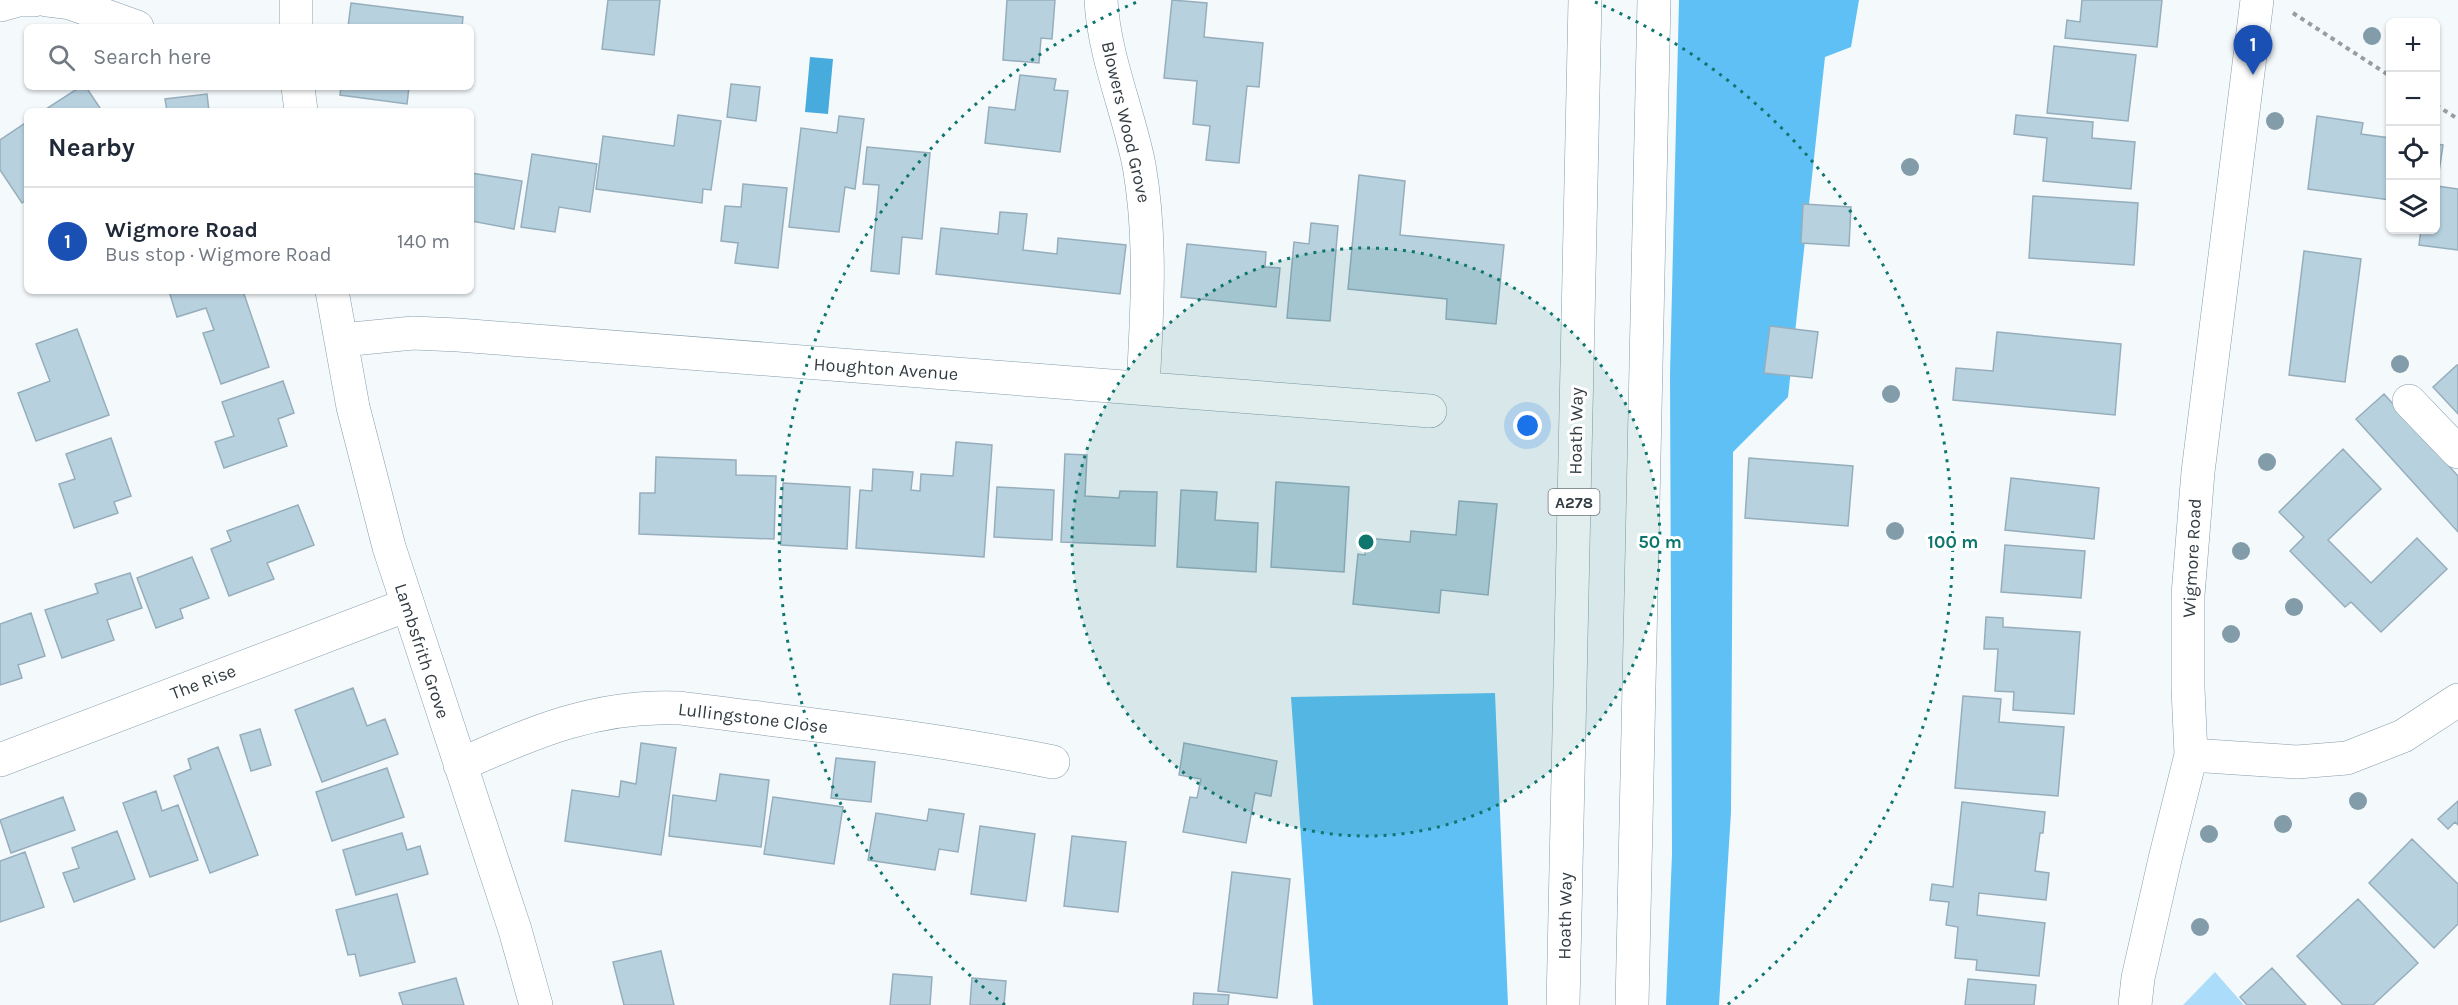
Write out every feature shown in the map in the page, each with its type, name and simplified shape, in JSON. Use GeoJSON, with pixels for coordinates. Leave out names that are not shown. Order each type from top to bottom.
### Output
{"type":"FeatureCollection","features":[{"type":"Feature","properties":{"kind":"street"},"geometry":{"type":"LineString","coordinates":[[0,5],[18,0],[34,0]]}},
{"type":"Feature","properties":{"kind":"street"},"geometry":{"type":"LineString","coordinates":[[46,0],[70,3],[129,24]]}},
{"type":"Feature","properties":{"kind":"street"},"geometry":{"type":"LineString","coordinates":[[296,0],[296,24]]}},
{"type":"Feature","properties":{"kind":"street","name":"Blowers Wood Grove"},"geometry":{"type":"LineString","coordinates":[[1101,0],[1110,50],[1133,135],[1146,210],[1148,250],[1143,388]]}},
{"type":"Feature","properties":{"kind":"street","name":"Hoath Way"},"geometry":{"type":"LineString","coordinates":[[1563,1005],[1585,0]]}},
{"type":"Feature","properties":{"kind":"street"},"geometry":{"type":"LineString","coordinates":[[1632,1005],[1654,0]]}},
{"type":"Feature","properties":{"kind":"street","name":"Wigmore Road"},"geometry":{"type":"LineString","coordinates":[[2135,1005],[2138,978],[2165,859],[2192,755],[2188,688],[2188,595],[2198,472],[2257,0]]}},
{"type":"Feature","properties":{"kind":"street"},"geometry":{"type":"LineString","coordinates":[[298,90],[301,108]]}},
{"type":"Feature","properties":{"kind":"street","name":"Lambsfrith Grove"},"geometry":{"type":"LineString","coordinates":[[333,294],[353,407],[370,481],[407,605],[524,956],[536,1005]]}},
{"type":"Feature","properties":{"kind":"street","name":"Houghton Avenue"},"geometry":{"type":"LineString","coordinates":[[342,340],[413,333],[458,335],[1430,411]]}},
{"type":"Feature","properties":{"kind":"street"},"geometry":{"type":"LineString","coordinates":[[2409,401],[2458,452]]}},
{"type":"Feature","properties":{"kind":"street","name":"The Rise"},"geometry":{"type":"LineString","coordinates":[[0,760],[407,605]]}},
{"type":"Feature","properties":{"kind":"street"},"geometry":{"type":"LineString","coordinates":[[2192,755],[2297,762],[2347,758],[2403,736],[2458,700]]}},
{"type":"Feature","properties":{"kind":"street","name":"Lullingstone Close"},"geometry":{"type":"LineString","coordinates":[[460,765],[533,733],[582,717],[647,706],[680,708],[879,734],[991,750],[1053,762]]}},
{"type":"Feature","properties":{"kind":"path"},"geometry":{"type":"LineString","coordinates":[[2292,13],[2386,73]]}},
{"type":"Feature","properties":{"kind":"path"},"geometry":{"type":"LineString","coordinates":[[2440,108],[2458,119]]}},
{"type":"Feature","properties":{"kind":"shaded area"},"geometry":{"type":"Polygon","coordinates":[[[1679,0],[1859,0],[1851,47],[1825,57],[1788,397],[1733,452],[1731,812],[1719,1005],[1666,1005],[1672,854],[1670,375],[1679,0]]]}},
{"type":"Feature","properties":{"kind":"shaded area"},"geometry":{"type":"Polygon","coordinates":[[[810,57],[833,59],[828,114],[805,112],[810,57]]]}},
{"type":"Feature","properties":{"kind":"shaded area"},"geometry":{"type":"Polygon","coordinates":[[[1495,693],[1508,1005],[1313,1005],[1291,697],[1495,693]]]}},
{"type":"Feature","properties":{"kind":"shaded area"},"geometry":{"type":"Polygon","coordinates":[[[2215,972],[2244,1005],[2183,1005],[2215,972]]]}},
{"type":"Feature","properties":{"kind":"building"},"geometry":{"type":"Polygon","coordinates":[[[608,0],[660,0],[654,55],[602,49],[608,0]]]}},
{"type":"Feature","properties":{"kind":"building"},"geometry":{"type":"Polygon","coordinates":[[[1007,0],[1055,0],[1052,39],[1041,38],[1039,63],[1003,60],[1007,0]]]}},
{"type":"Feature","properties":{"kind":"building"},"geometry":{"type":"Polygon","coordinates":[[[1172,0],[1207,3],[1204,37],[1263,43],[1259,87],[1247,86],[1239,163],[1206,160],[1210,126],[1193,124],[1197,81],[1164,78],[1172,0]]]}},
{"type":"Feature","properties":{"kind":"building"},"geometry":{"type":"Polygon","coordinates":[[[2082,0],[2162,0],[2157,47],[2065,38],[2067,20],[2080,22],[2082,0]]]}},
{"type":"Feature","properties":{"kind":"building"},"geometry":{"type":"Polygon","coordinates":[[[351,3],[463,17],[462,24],[348,24],[351,3]]]}},
{"type":"Feature","properties":{"kind":"building"},"geometry":{"type":"Polygon","coordinates":[[[2054,46],[2136,55],[2128,121],[2047,113],[2054,46]]]}},
{"type":"Feature","properties":{"kind":"building"},"geometry":{"type":"Polygon","coordinates":[[[1020,75],[1056,79],[1054,90],[1068,91],[1060,152],[985,143],[989,107],[1015,110],[1020,75]]]}},
{"type":"Feature","properties":{"kind":"building"},"geometry":{"type":"Polygon","coordinates":[[[731,84],[760,87],[756,121],[727,117],[731,84]]]}},
{"type":"Feature","properties":{"kind":"building"},"geometry":{"type":"Polygon","coordinates":[[[75,90],[88,90],[100,108],[48,108],[75,90]]]}},
{"type":"Feature","properties":{"kind":"building"},"geometry":{"type":"Polygon","coordinates":[[[341,90],[409,90],[407,104],[340,95],[341,90]]]}},
{"type":"Feature","properties":{"kind":"building"},"geometry":{"type":"Polygon","coordinates":[[[207,94],[209,108],[166,108],[165,99],[207,94]]]}},
{"type":"Feature","properties":{"kind":"building"},"geometry":{"type":"Polygon","coordinates":[[[678,115],[721,121],[711,190],[703,189],[702,203],[596,189],[603,136],[674,146],[678,115]]]}},
{"type":"Feature","properties":{"kind":"building"},"geometry":{"type":"Polygon","coordinates":[[[2016,115],[2093,122],[2092,138],[2135,142],[2131,189],[2043,181],[2047,138],[2014,134],[2016,115]]]}},
{"type":"Feature","properties":{"kind":"building"},"geometry":{"type":"Polygon","coordinates":[[[839,116],[864,119],[855,189],[845,187],[839,232],[789,227],[801,128],[837,133],[839,116]]]}},
{"type":"Feature","properties":{"kind":"building"},"geometry":{"type":"Polygon","coordinates":[[[2317,116],[2363,123],[2361,134],[2386,137],[2386,199],[2308,189],[2317,116]]]}},
{"type":"Feature","properties":{"kind":"building"},"geometry":{"type":"Polygon","coordinates":[[[24,124],[24,201],[22,203],[0,170],[0,140],[24,124]]]}},
{"type":"Feature","properties":{"kind":"building"},"geometry":{"type":"Polygon","coordinates":[[[2440,145],[2443,145],[2440,166],[2440,145]]]}},
{"type":"Feature","properties":{"kind":"building"},"geometry":{"type":"Polygon","coordinates":[[[867,147],[930,153],[922,239],[902,237],[899,274],[871,271],[879,185],[863,184],[867,147]]]}},
{"type":"Feature","properties":{"kind":"building"},"geometry":{"type":"Polygon","coordinates":[[[532,154],[597,164],[590,212],[559,207],[555,232],[521,227],[532,154]]]}},
{"type":"Feature","properties":{"kind":"building"},"geometry":{"type":"Polygon","coordinates":[[[474,173],[522,181],[514,229],[474,222],[474,173]]]}},
{"type":"Feature","properties":{"kind":"building"},"geometry":{"type":"Polygon","coordinates":[[[1359,175],[1405,181],[1400,235],[1504,245],[1496,324],[1446,319],[1447,299],[1348,289],[1359,175]]]}},
{"type":"Feature","properties":{"kind":"building"},"geometry":{"type":"Polygon","coordinates":[[[743,184],[787,188],[778,268],[735,263],[738,243],[721,241],[725,206],[741,207],[743,184]]]}},
{"type":"Feature","properties":{"kind":"building"},"geometry":{"type":"Polygon","coordinates":[[[2440,186],[2458,189],[2458,250],[2419,245],[2420,234],[2440,234],[2440,186]]]}},
{"type":"Feature","properties":{"kind":"building"},"geometry":{"type":"Polygon","coordinates":[[[2033,196],[2138,203],[2134,265],[2029,258],[2033,196]]]}},
{"type":"Feature","properties":{"kind":"building"},"geometry":{"type":"Polygon","coordinates":[[[1803,204],[1851,207],[1849,246],[1801,243],[1803,204]]]}},
{"type":"Feature","properties":{"kind":"building"},"geometry":{"type":"Polygon","coordinates":[[[1000,212],[1027,214],[1023,250],[1057,254],[1058,238],[1126,245],[1120,294],[936,274],[941,228],[998,234],[1000,212]]]}},
{"type":"Feature","properties":{"kind":"building"},"geometry":{"type":"Polygon","coordinates":[[[1311,223],[1338,226],[1330,321],[1287,318],[1294,242],[1309,244],[1311,223]]]}},
{"type":"Feature","properties":{"kind":"building"},"geometry":{"type":"Polygon","coordinates":[[[1187,244],[1266,252],[1265,267],[1280,268],[1276,307],[1181,297],[1187,244]]]}},
{"type":"Feature","properties":{"kind":"building"},"geometry":{"type":"Polygon","coordinates":[[[2304,251],[2361,259],[2345,382],[2289,375],[2304,251]]]}},
{"type":"Feature","properties":{"kind":"building"},"geometry":{"type":"Polygon","coordinates":[[[170,294],[244,294],[269,367],[221,384],[203,333],[214,330],[206,308],[177,317],[170,294]]]}},
{"type":"Feature","properties":{"kind":"building"},"geometry":{"type":"Polygon","coordinates":[[[1770,326],[1818,332],[1812,378],[1764,373],[1770,326]]]}},
{"type":"Feature","properties":{"kind":"building"},"geometry":{"type":"Polygon","coordinates":[[[77,329],[109,415],[36,441],[18,393],[50,381],[36,344],[77,329]]]}},
{"type":"Feature","properties":{"kind":"building"},"geometry":{"type":"Polygon","coordinates":[[[1997,332],[2121,344],[2115,415],[1953,400],[1956,368],[1993,371],[1997,332]]]}},
{"type":"Feature","properties":{"kind":"building"},"geometry":{"type":"Polygon","coordinates":[[[2458,365],[2458,414],[2433,387],[2458,365]]]}},
{"type":"Feature","properties":{"kind":"building"},"geometry":{"type":"Polygon","coordinates":[[[283,381],[294,413],[278,419],[287,446],[224,468],[215,442],[234,436],[222,402],[283,381]]]}},
{"type":"Feature","properties":{"kind":"building"},"geometry":{"type":"Polygon","coordinates":[[[2384,394],[2458,476],[2458,532],[2356,419],[2384,394]]]}},
{"type":"Feature","properties":{"kind":"building"},"geometry":{"type":"Polygon","coordinates":[[[111,438],[131,496],[114,502],[118,513],[74,528],[59,484],[75,479],[66,454],[111,438]]]}},
{"type":"Feature","properties":{"kind":"building"},"geometry":{"type":"Polygon","coordinates":[[[956,442],[992,445],[984,557],[856,548],[860,490],[872,491],[873,469],[913,472],[911,490],[920,491],[921,474],[953,476],[956,442]]]}},
{"type":"Feature","properties":{"kind":"building"},"geometry":{"type":"Polygon","coordinates":[[[2343,449],[2381,489],[2328,540],[2371,583],[2417,538],[2447,569],[2381,632],[2351,602],[2345,607],[2290,551],[2304,537],[2279,512],[2343,449]]]}},
{"type":"Feature","properties":{"kind":"building"},"geometry":{"type":"Polygon","coordinates":[[[1065,454],[1087,455],[1085,496],[1119,498],[1120,491],[1157,492],[1155,546],[1061,542],[1065,454]]]}},
{"type":"Feature","properties":{"kind":"building"},"geometry":{"type":"Polygon","coordinates":[[[656,457],[736,460],[736,475],[776,476],[774,539],[639,534],[640,493],[655,493],[656,457]]]}},
{"type":"Feature","properties":{"kind":"building"},"geometry":{"type":"Polygon","coordinates":[[[1749,458],[1853,466],[1848,526],[1745,518],[1749,458]]]}},
{"type":"Feature","properties":{"kind":"building"},"geometry":{"type":"Polygon","coordinates":[[[2011,478],[2099,488],[2094,539],[2005,530],[2011,478]]]}},
{"type":"Feature","properties":{"kind":"building"},"geometry":{"type":"Polygon","coordinates":[[[1276,482],[1349,487],[1344,572],[1271,567],[1276,482]]]}},
{"type":"Feature","properties":{"kind":"building"},"geometry":{"type":"Polygon","coordinates":[[[783,483],[850,487],[847,549],[781,545],[783,483]]]}},
{"type":"Feature","properties":{"kind":"building"},"geometry":{"type":"Polygon","coordinates":[[[997,487],[1054,490],[1052,540],[994,537],[997,487]]]}},
{"type":"Feature","properties":{"kind":"building"},"geometry":{"type":"Polygon","coordinates":[[[1181,490],[1217,492],[1215,520],[1258,523],[1256,572],[1177,567],[1181,490]]]}},
{"type":"Feature","properties":{"kind":"building"},"geometry":{"type":"Polygon","coordinates":[[[1459,501],[1497,504],[1488,595],[1441,590],[1439,613],[1353,604],[1358,554],[1365,555],[1367,538],[1410,542],[1411,531],[1456,535],[1459,501]]]}},
{"type":"Feature","properties":{"kind":"building"},"geometry":{"type":"Polygon","coordinates":[[[298,505],[314,545],[267,563],[274,579],[229,596],[211,549],[231,541],[227,531],[298,505]]]}},
{"type":"Feature","properties":{"kind":"building"},"geometry":{"type":"Polygon","coordinates":[[[2005,545],[2085,551],[2081,598],[2001,592],[2005,545]]]}},
{"type":"Feature","properties":{"kind":"building"},"geometry":{"type":"Polygon","coordinates":[[[192,557],[209,598],[180,609],[183,618],[156,628],[137,578],[192,557]]]}},
{"type":"Feature","properties":{"kind":"building"},"geometry":{"type":"Polygon","coordinates":[[[130,573],[142,608],[107,620],[114,640],[62,658],[45,610],[98,593],[95,584],[130,573]]]}},
{"type":"Feature","properties":{"kind":"building"},"geometry":{"type":"Polygon","coordinates":[[[31,613],[45,656],[18,665],[22,678],[0,685],[0,624],[31,613]]]}},
{"type":"Feature","properties":{"kind":"building"},"geometry":{"type":"Polygon","coordinates":[[[1986,617],[2003,618],[2003,627],[2080,632],[2074,714],[2013,710],[2014,692],[1995,691],[1998,649],[1984,649],[1986,617]]]}},
{"type":"Feature","properties":{"kind":"building"},"geometry":{"type":"Polygon","coordinates":[[[353,688],[367,726],[385,719],[398,754],[322,782],[295,710],[353,688]]]}},
{"type":"Feature","properties":{"kind":"building"},"geometry":{"type":"Polygon","coordinates":[[[1963,696],[2001,699],[1999,722],[2064,727],[2058,796],[1955,788],[1963,696]]]}},
{"type":"Feature","properties":{"kind":"building"},"geometry":{"type":"Polygon","coordinates":[[[260,729],[271,765],[251,771],[240,735],[260,729]]]}},
{"type":"Feature","properties":{"kind":"building"},"geometry":{"type":"Polygon","coordinates":[[[641,743],[676,748],[661,855],[565,841],[572,790],[619,797],[621,781],[636,784],[641,743]]]}},
{"type":"Feature","properties":{"kind":"building"},"geometry":{"type":"Polygon","coordinates":[[[1184,743],[1277,761],[1271,796],[1255,793],[1246,843],[1183,832],[1190,797],[1197,798],[1201,779],[1179,775],[1184,743]]]}},
{"type":"Feature","properties":{"kind":"building"},"geometry":{"type":"Polygon","coordinates":[[[218,747],[258,855],[210,873],[174,776],[191,769],[188,759],[218,747]]]}},
{"type":"Feature","properties":{"kind":"building"},"geometry":{"type":"Polygon","coordinates":[[[836,758],[875,762],[871,802],[831,798],[836,758]]]}},
{"type":"Feature","properties":{"kind":"building"},"geometry":{"type":"Polygon","coordinates":[[[387,768],[404,817],[332,841],[316,792],[387,768]]]}},
{"type":"Feature","properties":{"kind":"building"},"geometry":{"type":"Polygon","coordinates":[[[720,774],[769,780],[761,847],[669,836],[673,795],[716,801],[720,774]]]}},
{"type":"Feature","properties":{"kind":"building"},"geometry":{"type":"Polygon","coordinates":[[[156,791],[162,811],[178,805],[198,860],[150,877],[123,803],[156,791]]]}},
{"type":"Feature","properties":{"kind":"building"},"geometry":{"type":"Polygon","coordinates":[[[63,797],[75,830],[11,853],[0,820],[63,797]]]}},
{"type":"Feature","properties":{"kind":"building"},"geometry":{"type":"Polygon","coordinates":[[[773,797],[843,807],[834,864],[764,854],[773,797]]]}},
{"type":"Feature","properties":{"kind":"building"},"geometry":{"type":"Polygon","coordinates":[[[2458,801],[2458,825],[2455,822],[2448,829],[2438,819],[2458,801]]]}},
{"type":"Feature","properties":{"kind":"building"},"geometry":{"type":"Polygon","coordinates":[[[1962,802],[2045,812],[2035,871],[2049,873],[2046,900],[1979,893],[1977,915],[2045,923],[2039,976],[1976,970],[1977,960],[1955,958],[1958,927],[1946,925],[1949,902],[1930,900],[1932,884],[1953,887],[1962,802]]]}},
{"type":"Feature","properties":{"kind":"building"},"geometry":{"type":"Polygon","coordinates":[[[929,809],[964,814],[958,852],[939,849],[935,870],[868,860],[876,813],[927,821],[929,809]]]}},
{"type":"Feature","properties":{"kind":"building"},"geometry":{"type":"Polygon","coordinates":[[[980,826],[1035,834],[1026,901],[971,894],[980,826]]]}},
{"type":"Feature","properties":{"kind":"building"},"geometry":{"type":"Polygon","coordinates":[[[117,831],[135,879],[74,902],[63,873],[79,868],[72,848],[117,831]]]}},
{"type":"Feature","properties":{"kind":"building"},"geometry":{"type":"Polygon","coordinates":[[[402,833],[407,850],[420,846],[428,874],[356,895],[343,850],[402,833]]]}},
{"type":"Feature","properties":{"kind":"building"},"geometry":{"type":"Polygon","coordinates":[[[1072,836],[1126,842],[1118,912],[1064,906],[1072,836]]]}},
{"type":"Feature","properties":{"kind":"building"},"geometry":{"type":"Polygon","coordinates":[[[2412,839],[2458,884],[2458,924],[2434,948],[2369,883],[2412,839]]]}},
{"type":"Feature","properties":{"kind":"building"},"geometry":{"type":"Polygon","coordinates":[[[25,852],[44,907],[0,922],[0,861],[25,852]]]}},
{"type":"Feature","properties":{"kind":"building"},"geometry":{"type":"Polygon","coordinates":[[[1232,872],[1290,879],[1277,998],[1218,991],[1232,872]]]}},
{"type":"Feature","properties":{"kind":"building"},"geometry":{"type":"Polygon","coordinates":[[[397,894],[415,962],[360,976],[355,954],[348,955],[336,910],[397,894]]]}},
{"type":"Feature","properties":{"kind":"building"},"geometry":{"type":"Polygon","coordinates":[[[2358,899],[2418,963],[2373,1005],[2343,1005],[2297,956],[2358,899]]]}},
{"type":"Feature","properties":{"kind":"building"},"geometry":{"type":"Polygon","coordinates":[[[661,951],[674,1005],[624,1005],[613,962],[661,951]]]}},
{"type":"Feature","properties":{"kind":"building"},"geometry":{"type":"Polygon","coordinates":[[[2272,968],[2306,1005],[2247,1005],[2240,997],[2272,968]]]}},
{"type":"Feature","properties":{"kind":"building"},"geometry":{"type":"Polygon","coordinates":[[[893,974],[932,977],[930,1005],[890,1005],[893,974]]]}},
{"type":"Feature","properties":{"kind":"building"},"geometry":{"type":"Polygon","coordinates":[[[456,978],[464,1005],[403,1005],[399,993],[456,978]]]}},
{"type":"Feature","properties":{"kind":"building"},"geometry":{"type":"Polygon","coordinates":[[[972,978],[1006,981],[1004,1005],[970,1005],[972,978]]]}},
{"type":"Feature","properties":{"kind":"building"},"geometry":{"type":"Polygon","coordinates":[[[1968,979],[2036,985],[2034,1005],[1965,1005],[1968,979]]]}},
{"type":"Feature","properties":{"kind":"building"},"geometry":{"type":"Polygon","coordinates":[[[1194,993],[1229,995],[1228,1005],[1193,1005],[1194,993]]]}},
{"type":"Feature","properties":{"kind":"place","name":"Wigmore Road"},"geometry":{"type":"Point","coordinates":[2253,75]}}]}
